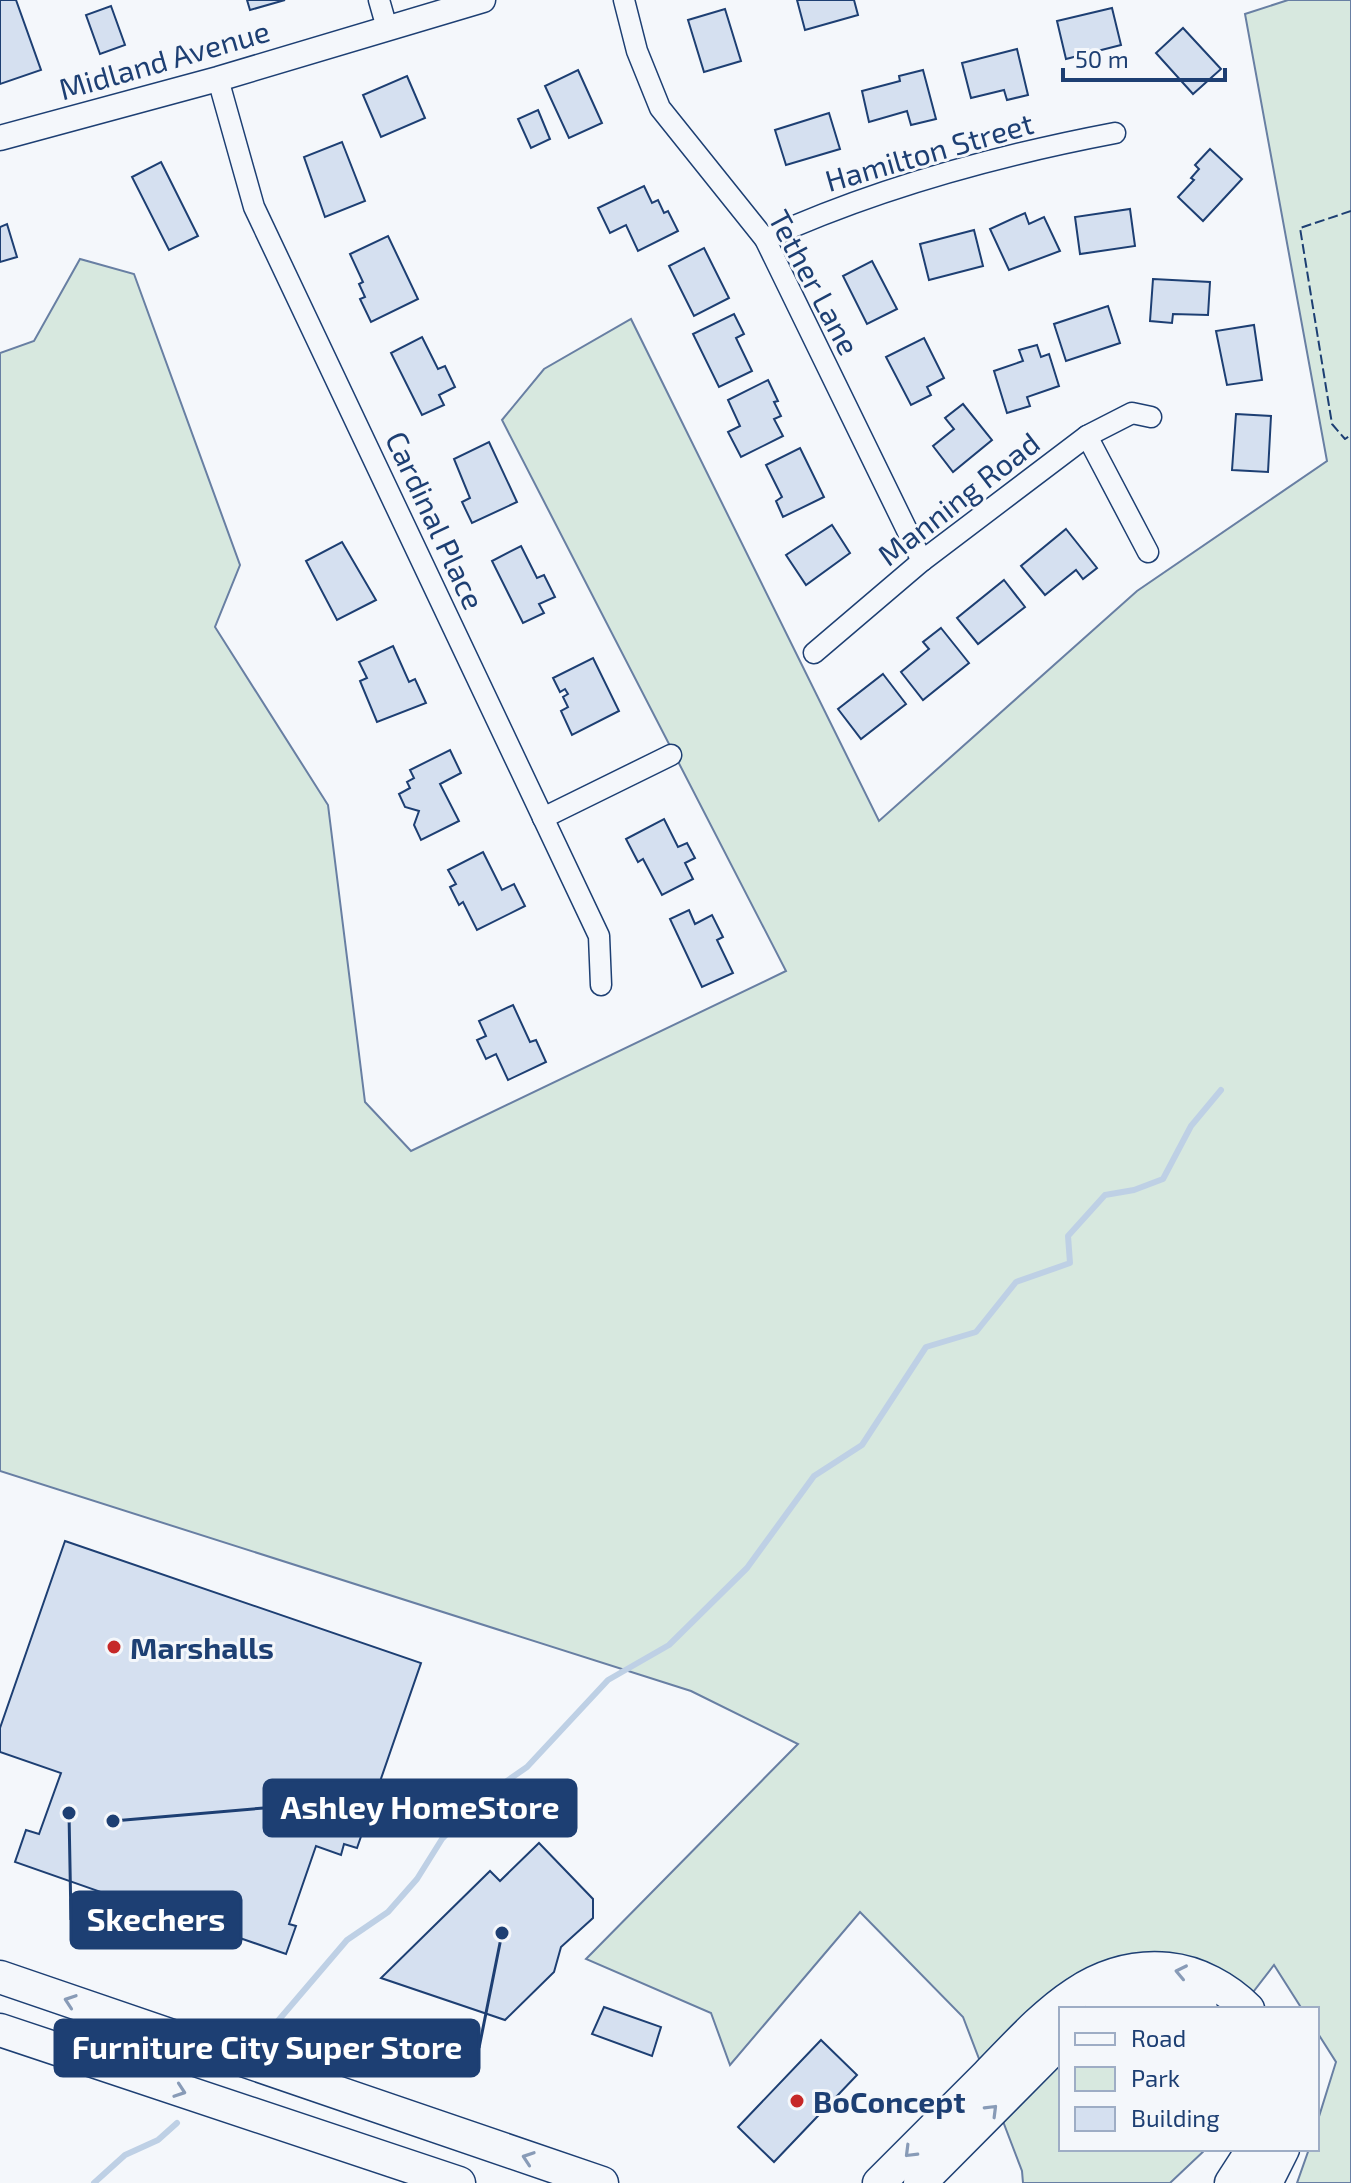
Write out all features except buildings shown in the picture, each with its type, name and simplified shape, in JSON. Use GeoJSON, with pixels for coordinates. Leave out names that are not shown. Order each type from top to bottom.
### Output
{"type":"FeatureCollection","features":[{"type":"Feature","properties":{"kind":"highway"},"geometry":{"type":"LineString","coordinates":[[1066,2007],[1083,1987],[1133,1968],[1164,1968],[1195,1974],[1226,1991],[1246,2007]]}},
{"type":"Feature","properties":{"kind":"highway"},"geometry":{"type":"LineString","coordinates":[[0,1977],[602,2183]]}},
{"type":"Feature","properties":{"kind":"highway"},"geometry":{"type":"LineString","coordinates":[[1106,2007],[1124,2000],[1158,1997],[1194,2007]]}},
{"type":"Feature","properties":{"kind":"highway"},"geometry":{"type":"LineString","coordinates":[[920,2183],[1059,2015]]}},
{"type":"Feature","properties":{"kind":"highway"},"geometry":{"type":"LineString","coordinates":[[0,2030],[454,2182]]}},
{"type":"Feature","properties":{"kind":"highway"},"geometry":{"type":"LineString","coordinates":[[879,2183],[1015,2067],[1059,2042]]}},
{"type":"Feature","properties":{"kind":"highway"},"geometry":{"type":"LineString","coordinates":[[1231,2183],[1252,2151]]}},
{"type":"Feature","properties":{"kind":"highway"},"geometry":{"type":"LineString","coordinates":[[1266,2183],[1282,2151]]}},
{"type":"Feature","properties":{"kind":"street"},"geometry":{"type":"LineString","coordinates":[[379,0],[387,28]]}},
{"type":"Feature","properties":{"kind":"street","name":"Midland Avenue"},"geometry":{"type":"LineString","coordinates":[[0,138],[218,79],[483,0]]}},
{"type":"Feature","properties":{"kind":"street","name":"Tether Lane"},"geometry":{"type":"LineString","coordinates":[[624,0],[637,51],[660,108],[765,239],[922,561]]}},
{"type":"Feature","properties":{"kind":"street","name":"Cardinal Place"},"geometry":{"type":"LineString","coordinates":[[218,79],[254,207],[599,936],[601,985]]}},
{"type":"Feature","properties":{"kind":"street","name":"Hamilton Street"},"geometry":{"type":"LineString","coordinates":[[765,239],[829,210],[904,183],[1115,133]]}},
{"type":"Feature","properties":{"kind":"street","name":"Manning Road"},"geometry":{"type":"LineString","coordinates":[[814,653],[922,561],[1087,436],[1132,413],[1151,417]]}},
{"type":"Feature","properties":{"kind":"street"},"geometry":{"type":"LineString","coordinates":[[1087,436],[1148,552]]}},
{"type":"Feature","properties":{"kind":"street"},"geometry":{"type":"LineString","coordinates":[[543,818],[671,755]]}},
{"type":"Feature","properties":{"kind":"green space"},"geometry":{"type":"Polygon","coordinates":[[[1288,0],[1351,0],[1351,2183],[1297,2183],[1308,2151],[1319,2151],[1319,2117],[1336,2062],[1319,2035],[1319,2007],[1301,2007],[1274,1965],[1242,2007],[1059,2007],[1059,2151],[1204,2151],[1170,2183],[1023,2183],[1022,2171],[963,2017],[860,1912],[730,2065],[711,2013],[586,1959],[798,1744],[691,1691],[0,1471],[0,353],[34,341],[80,259],[134,274],[240,565],[215,627],[328,805],[365,1102],[411,1151],[786,971],[502,420],[544,369],[631,319],[879,821],[1137,591],[1327,461],[1245,14],[1288,0]]]}},
{"type":"Feature","properties":{"kind":"waterway"},"geometry":{"type":"LineString","coordinates":[[271,2029],[347,1940],[388,1912],[417,1879],[442,1839],[481,1799],[527,1767],[608,1680],[669,1645],[747,1568],[814,1476],[862,1445],[926,1347],[976,1332],[1016,1282],[1070,1263],[1068,1236],[1105,1195],[1134,1190],[1163,1179],[1191,1126],[1221,1090]]}},
{"type":"Feature","properties":{"kind":"waterway"},"geometry":{"type":"LineString","coordinates":[[94,2183],[125,2155],[158,2140],[177,2123]]}},
{"type":"Feature","properties":{"kind":"fence"},"geometry":{"type":"LineString","coordinates":[[1351,211],[1300,228],[1332,424],[1345,439],[1351,435]]}},
{"type":"Feature","properties":{"kind":"place","name":"Marshalls"},"geometry":{"type":"Point","coordinates":[114,1647]}},
{"type":"Feature","properties":{"kind":"place","name":"Skechers"},"geometry":{"type":"Point","coordinates":[69,1813]}},
{"type":"Feature","properties":{"kind":"place","name":"Ashley HomeStore"},"geometry":{"type":"Point","coordinates":[113,1821]}},
{"type":"Feature","properties":{"kind":"place","name":"Furniture City Super Store"},"geometry":{"type":"Point","coordinates":[502,1933]}},
{"type":"Feature","properties":{"kind":"place","name":"BoConcept"},"geometry":{"type":"Point","coordinates":[797,2101]}}]}
